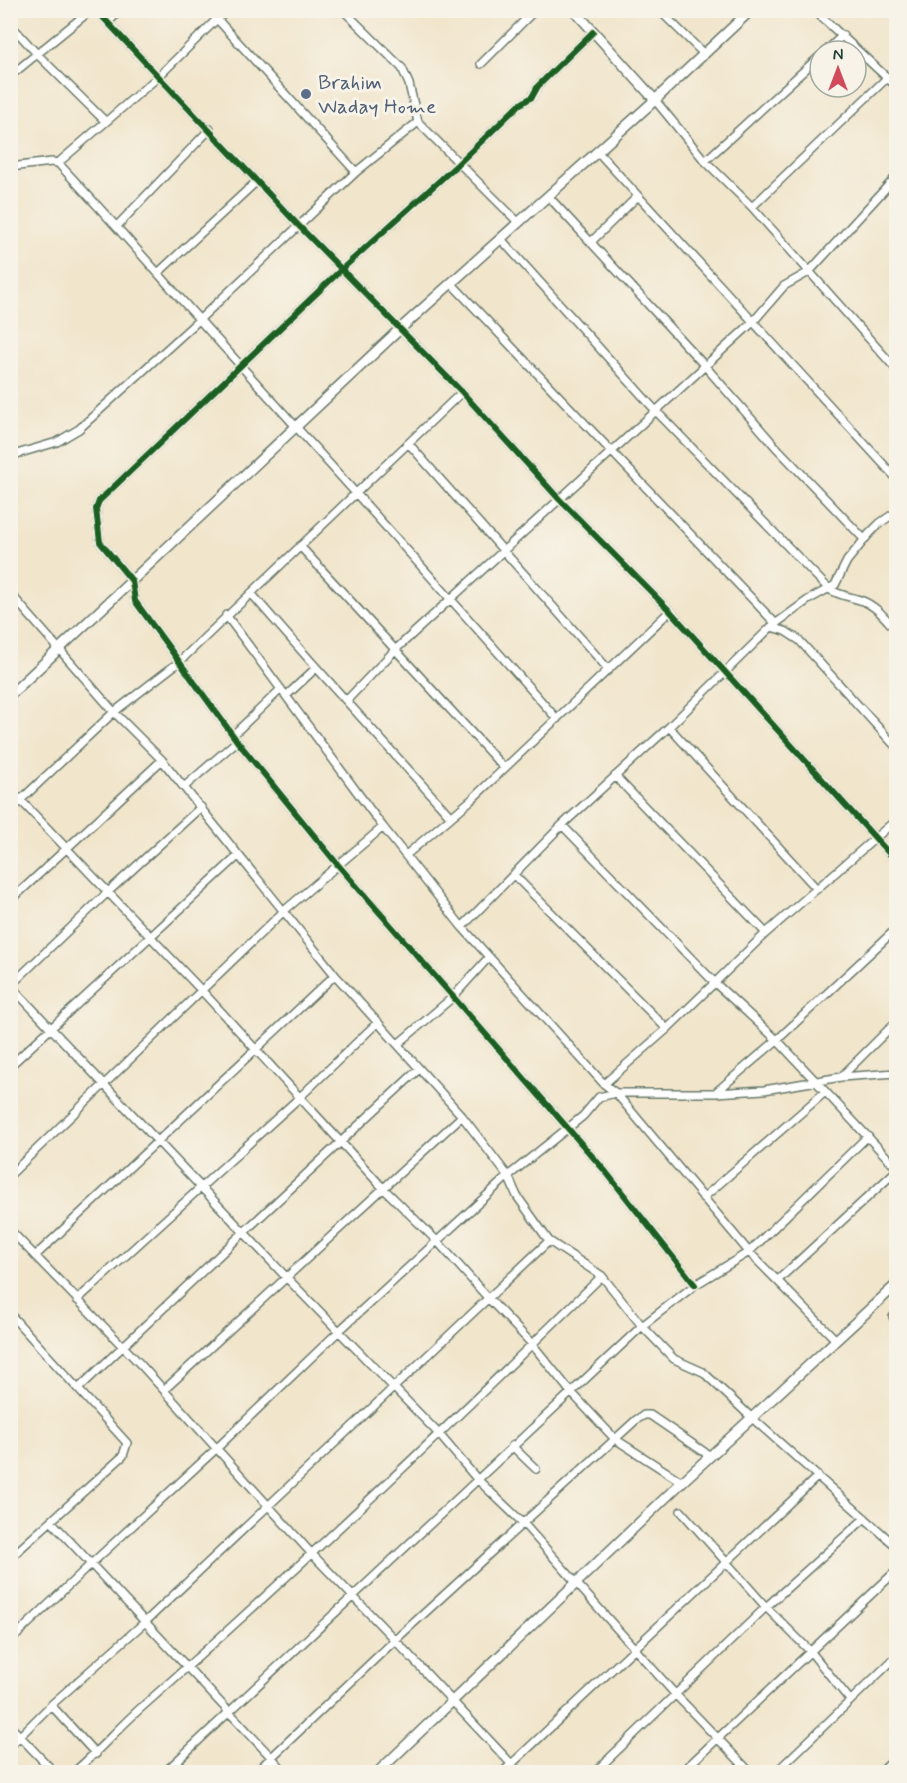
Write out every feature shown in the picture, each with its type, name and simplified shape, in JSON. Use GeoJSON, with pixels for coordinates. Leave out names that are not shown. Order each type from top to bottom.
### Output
{"type":"FeatureCollection","features":[{"type":"Feature","properties":{"kind":"street"},"geometry":{"type":"LineString","coordinates":[[10,76],[91,10]]}},
{"type":"Feature","properties":{"kind":"street"},"geometry":{"type":"LineString","coordinates":[[96,10],[298,225],[462,392],[559,498],[670,611],[897,861]]}},
{"type":"Feature","properties":{"kind":"street"},"geometry":{"type":"LineString","coordinates":[[108,22],[121,10]]}},
{"type":"Feature","properties":{"kind":"street"},"geometry":{"type":"LineString","coordinates":[[58,163],[159,76],[228,10]]}},
{"type":"Feature","properties":{"kind":"street"},"geometry":{"type":"LineString","coordinates":[[343,10],[402,68],[409,84],[418,122],[519,223]]}},
{"type":"Feature","properties":{"kind":"street"},"geometry":{"type":"LineString","coordinates":[[481,64],[535,10]]}},
{"type":"Feature","properties":{"kind":"street"},"geometry":{"type":"LineString","coordinates":[[574,10],[655,100],[705,161],[752,207],[897,369]]}},
{"type":"Feature","properties":{"kind":"street"},"geometry":{"type":"LineString","coordinates":[[659,10],[704,54]]}},
{"type":"Feature","properties":{"kind":"street"},"geometry":{"type":"LineString","coordinates":[[10,695],[400,329],[655,100],[751,10]]}},
{"type":"Feature","properties":{"kind":"street"},"geometry":{"type":"LineString","coordinates":[[814,10],[897,86]]}},
{"type":"Feature","properties":{"kind":"street"},"geometry":{"type":"LineString","coordinates":[[217,19],[356,172]]}},
{"type":"Feature","properties":{"kind":"street"},"geometry":{"type":"LineString","coordinates":[[10,24],[105,121]]}},
{"type":"Feature","properties":{"kind":"street"},"geometry":{"type":"LineString","coordinates":[[593,32],[538,86],[532,97],[519,105],[342,270],[97,505],[100,542],[132,580],[135,601],[235,738],[338,865],[606,1172],[695,1285]]}},
{"type":"Feature","properties":{"kind":"street"},"geometry":{"type":"LineString","coordinates":[[839,39],[843,35]]}},
{"type":"Feature","properties":{"kind":"street"},"geometry":{"type":"LineString","coordinates":[[705,161],[808,67]]}},
{"type":"Feature","properties":{"kind":"street"},"geometry":{"type":"LineString","coordinates":[[752,207],[888,77]]}},
{"type":"Feature","properties":{"kind":"street"},"geometry":{"type":"LineString","coordinates":[[10,456],[57,442],[79,429],[356,172],[418,122]]}},
{"type":"Feature","properties":{"kind":"street"},"geometry":{"type":"LineString","coordinates":[[117,226],[210,129]]}},
{"type":"Feature","properties":{"kind":"street"},"geometry":{"type":"LineString","coordinates":[[597,151],[897,478]]}},
{"type":"Feature","properties":{"kind":"street"},"geometry":{"type":"LineString","coordinates":[[10,167],[58,163],[297,426],[557,719]]}},
{"type":"Feature","properties":{"kind":"street"},"geometry":{"type":"LineString","coordinates":[[347,700],[395,650],[753,322],[784,286],[809,272],[897,177]]}},
{"type":"Feature","properties":{"kind":"street"},"geometry":{"type":"LineString","coordinates":[[158,273],[257,181]]}},
{"type":"Feature","properties":{"kind":"street"},"geometry":{"type":"LineString","coordinates":[[548,196],[592,241],[775,446],[864,539]]}},
{"type":"Feature","properties":{"kind":"street"},"geometry":{"type":"LineString","coordinates":[[592,241],[637,197]]}},
{"type":"Feature","properties":{"kind":"street"},"geometry":{"type":"LineString","coordinates":[[501,239],[656,411],[829,590],[841,596],[862,600],[877,609],[897,630]]}},
{"type":"Feature","properties":{"kind":"street"},"geometry":{"type":"LineString","coordinates":[[451,283],[774,626],[799,640],[897,747]]}},
{"type":"Feature","properties":{"kind":"street"},"geometry":{"type":"LineString","coordinates":[[10,810],[114,712],[179,662],[462,392]]}},
{"type":"Feature","properties":{"kind":"street"},"geometry":{"type":"LineString","coordinates":[[409,444],[609,670]]}},
{"type":"Feature","properties":{"kind":"street"},"geometry":{"type":"LineString","coordinates":[[462,927],[562,825],[774,626],[808,600],[829,590],[837,583],[847,561],[864,539],[880,523],[897,512]]}},
{"type":"Feature","properties":{"kind":"street"},"geometry":{"type":"LineString","coordinates":[[300,546],[504,768]]}},
{"type":"Feature","properties":{"kind":"street"},"geometry":{"type":"LineString","coordinates":[[10,593],[114,712],[162,760],[335,975],[462,1116],[508,1176],[517,1196],[549,1241],[602,1276],[642,1326],[674,1359],[704,1371],[752,1418],[897,1546]]}},
{"type":"Feature","properties":{"kind":"street"},"geometry":{"type":"LineString","coordinates":[[251,593],[451,817]]}},
{"type":"Feature","properties":{"kind":"street"},"geometry":{"type":"LineString","coordinates":[[406,855],[451,817],[670,611]]}},
{"type":"Feature","properties":{"kind":"street"},"geometry":{"type":"LineString","coordinates":[[226,615],[383,827],[462,927],[604,1084],[616,1093],[749,1252],[836,1340]]}},
{"type":"Feature","properties":{"kind":"street"},"geometry":{"type":"LineString","coordinates":[[286,696],[316,668]]}},
{"type":"Feature","properties":{"kind":"street"},"geometry":{"type":"LineString","coordinates":[[184,787],[281,689]]}},
{"type":"Feature","properties":{"kind":"street"},"geometry":{"type":"LineString","coordinates":[[669,727],[817,889]]}},
{"type":"Feature","properties":{"kind":"street"},"geometry":{"type":"LineString","coordinates":[[10,901],[162,760]]}},
{"type":"Feature","properties":{"kind":"street"},"geometry":{"type":"LineString","coordinates":[[615,776],[766,933]]}},
{"type":"Feature","properties":{"kind":"street"},"geometry":{"type":"LineString","coordinates":[[10,789],[202,991],[383,1188],[438,1242],[532,1344],[570,1391],[615,1438],[682,1482]]}},
{"type":"Feature","properties":{"kind":"street"},"geometry":{"type":"LineString","coordinates":[[201,807],[108,892],[11,986],[287,1278],[438,1433],[477,1479],[523,1523],[675,1694],[750,1773]]}},
{"type":"Feature","properties":{"kind":"street"},"geometry":{"type":"LineString","coordinates":[[604,1084],[667,1029],[766,933],[897,820]]}},
{"type":"Feature","properties":{"kind":"street"},"geometry":{"type":"LineString","coordinates":[[562,825],[715,983],[777,1040],[897,1169],[778,1280]]}},
{"type":"Feature","properties":{"kind":"street"},"geometry":{"type":"LineString","coordinates":[[10,1175],[285,910],[383,827]]}},
{"type":"Feature","properties":{"kind":"street"},"geometry":{"type":"LineString","coordinates":[[10,1066],[238,856]]}},
{"type":"Feature","properties":{"kind":"street"},"geometry":{"type":"LineString","coordinates":[[514,875],[667,1029]]}},
{"type":"Feature","properties":{"kind":"street"},"geometry":{"type":"LineString","coordinates":[[715,1093],[777,1040],[897,929]]}},
{"type":"Feature","properties":{"kind":"street"},"geometry":{"type":"LineString","coordinates":[[398,1044],[453,997],[489,957]]}},
{"type":"Feature","properties":{"kind":"street"},"geometry":{"type":"LineString","coordinates":[[35,1256],[335,975]]}},
{"type":"Feature","properties":{"kind":"street"},"geometry":{"type":"LineString","coordinates":[[77,1300],[202,1188],[378,1022]]}},
{"type":"Feature","properties":{"kind":"street"},"geometry":{"type":"LineString","coordinates":[[841,1077],[897,1022]]}},
{"type":"Feature","properties":{"kind":"street"},"geometry":{"type":"LineString","coordinates":[[79,1388],[419,1069]]}},
{"type":"Feature","properties":{"kind":"street"},"geometry":{"type":"LineString","coordinates":[[10,1641],[339,1331],[508,1176],[583,1116],[599,1097],[616,1093],[715,1093],[764,1090],[841,1077],[897,1073]]}},
{"type":"Feature","properties":{"kind":"street"},"geometry":{"type":"LineString","coordinates":[[703,1198],[825,1092]]}},
{"type":"Feature","properties":{"kind":"street"},"geometry":{"type":"LineString","coordinates":[[164,1390],[462,1116]]}},
{"type":"Feature","properties":{"kind":"street"},"geometry":{"type":"LineString","coordinates":[[165,1773],[570,1391],[642,1326],[695,1285],[749,1252],[868,1136]]}},
{"type":"Feature","properties":{"kind":"street"},"geometry":{"type":"LineString","coordinates":[[10,1230],[164,1390],[268,1507],[519,1773]]}},
{"type":"Feature","properties":{"kind":"street"},"geometry":{"type":"LineString","coordinates":[[10,1746],[51,1705],[144,1623],[268,1507],[549,1241]]}},
{"type":"Feature","properties":{"kind":"street"},"geometry":{"type":"LineString","coordinates":[[74,1773],[141,1708],[187,1669],[311,1553],[602,1276]]}},
{"type":"Feature","properties":{"kind":"street"},"geometry":{"type":"LineString","coordinates":[[378,1773],[682,1482],[897,1285]]}},
{"type":"Feature","properties":{"kind":"street"},"geometry":{"type":"LineString","coordinates":[[10,1314],[79,1388],[126,1443],[123,1456],[10,1558]]}},
{"type":"Feature","properties":{"kind":"street"},"geometry":{"type":"LineString","coordinates":[[256,1773],[395,1640],[636,1420],[644,1415],[650,1415],[710,1456]]}},
{"type":"Feature","properties":{"kind":"street"},"geometry":{"type":"LineString","coordinates":[[512,1446],[536,1469]]}},
{"type":"Feature","properties":{"kind":"street"},"geometry":{"type":"LineString","coordinates":[[503,1773],[818,1476]]}},
{"type":"Feature","properties":{"kind":"street"},"geometry":{"type":"LineString","coordinates":[[681,1510],[766,1607],[810,1651],[850,1700]]}},
{"type":"Feature","properties":{"kind":"street"},"geometry":{"type":"LineString","coordinates":[[595,1773],[766,1607],[865,1518]]}},
{"type":"Feature","properties":{"kind":"street"},"geometry":{"type":"LineString","coordinates":[[51,1521],[285,1773]]}},
{"type":"Feature","properties":{"kind":"street"},"geometry":{"type":"LineString","coordinates":[[682,1773],[897,1571]]}},
{"type":"Feature","properties":{"kind":"street"},"geometry":{"type":"LineString","coordinates":[[10,1626],[18,1634]]}},
{"type":"Feature","properties":{"kind":"street"},"geometry":{"type":"LineString","coordinates":[[776,1773],[897,1657]]}},
{"type":"Feature","properties":{"kind":"street"},"geometry":{"type":"LineString","coordinates":[[51,1705],[96,1754]]}},
{"type":"Feature","properties":{"kind":"street"},"geometry":{"type":"LineString","coordinates":[[10,1726],[54,1773]]}},
{"type":"Feature","properties":{"kind":"street"},"geometry":{"type":"LineString","coordinates":[[881,1773],[897,1758]]}},
{"type":"Feature","properties":{"kind":"cycle path"},"geometry":{"type":"LineString","coordinates":[[96,10],[298,225],[462,392],[559,499],[670,611],[896,861]]}},
{"type":"Feature","properties":{"kind":"cycle path"},"geometry":{"type":"LineString","coordinates":[[593,32],[538,86],[532,97],[519,105],[458,164],[342,269],[99,501],[96,509],[100,542],[132,581],[135,601],[237,741],[338,865],[606,1172],[695,1285]]}},
{"type":"Feature","properties":{"kind":"place","name":"Brahim Waday Home"},"geometry":{"type":"Point","coordinates":[306,94]}}]}
